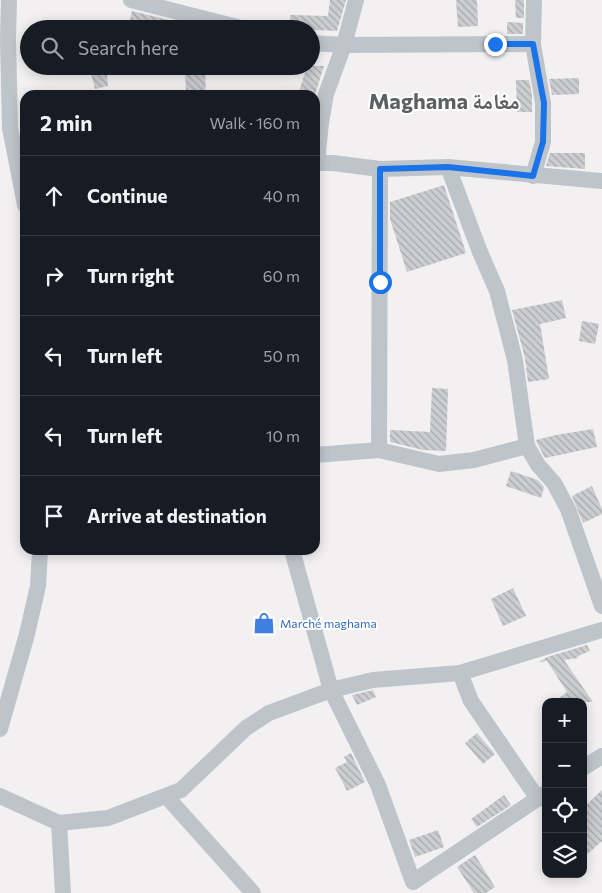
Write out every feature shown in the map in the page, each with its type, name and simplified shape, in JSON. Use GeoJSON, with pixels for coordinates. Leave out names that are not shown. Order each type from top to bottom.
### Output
{"type":"FeatureCollection","features":[{"type":"Feature","properties":{"kind":"street"},"geometry":{"type":"LineString","coordinates":[[9,0],[5,126],[20,174]]}},
{"type":"Feature","properties":{"kind":"street"},"geometry":{"type":"LineString","coordinates":[[131,0],[209,20]]}},
{"type":"Feature","properties":{"kind":"street"},"geometry":{"type":"LineString","coordinates":[[320,122],[326,94],[344,45],[356,0]]}},
{"type":"Feature","properties":{"kind":"street"},"geometry":{"type":"LineString","coordinates":[[533,176],[543,142],[544,103],[533,44],[534,0]]}},
{"type":"Feature","properties":{"kind":"street"},"geometry":{"type":"LineString","coordinates":[[320,44],[533,44]]}},
{"type":"Feature","properties":{"kind":"street"},"geometry":{"type":"LineString","coordinates":[[320,163],[380,169],[448,167],[602,181]]}},
{"type":"Feature","properties":{"kind":"street"},"geometry":{"type":"LineString","coordinates":[[448,167],[497,291],[515,360],[527,446],[538,465],[554,483],[568,509],[602,606]]}},
{"type":"Feature","properties":{"kind":"street"},"geometry":{"type":"LineString","coordinates":[[379,450],[380,169]]}},
{"type":"Feature","properties":{"kind":"street"},"geometry":{"type":"LineString","coordinates":[[320,455],[379,450],[439,464],[474,460],[527,446]]}},
{"type":"Feature","properties":{"kind":"street"},"geometry":{"type":"LineString","coordinates":[[0,728],[27,634],[38,586],[40,555]]}},
{"type":"Feature","properties":{"kind":"street"},"geometry":{"type":"LineString","coordinates":[[293,555],[331,690],[378,785],[412,882],[542,796],[471,702],[460,673]]}},
{"type":"Feature","properties":{"kind":"street"},"geometry":{"type":"LineString","coordinates":[[0,796],[59,823],[108,818],[181,790],[246,728],[269,713],[331,690],[373,680],[460,673],[602,630]]}},
{"type":"Feature","properties":{"kind":"street"},"geometry":{"type":"LineString","coordinates":[[587,765],[602,756]]}},
{"type":"Feature","properties":{"kind":"street"},"geometry":{"type":"LineString","coordinates":[[166,796],[253,893]]}},
{"type":"Feature","properties":{"kind":"street"},"geometry":{"type":"LineString","coordinates":[[59,823],[64,893]]}},
{"type":"Feature","properties":{"kind":"building"},"geometry":{"type":"Polygon","coordinates":[[[330,0],[346,0],[337,31],[320,30],[320,20],[290,20],[290,15],[328,16],[330,0]]]}},
{"type":"Feature","properties":{"kind":"building"},"geometry":{"type":"Polygon","coordinates":[[[456,0],[477,0],[478,26],[458,27],[456,0]]]}},
{"type":"Feature","properties":{"kind":"building"},"geometry":{"type":"Polygon","coordinates":[[[515,0],[524,0],[524,18],[516,18],[515,0]]]}},
{"type":"Feature","properties":{"kind":"building"},"geometry":{"type":"Polygon","coordinates":[[[132,11],[169,20],[130,20],[132,11]]]}},
{"type":"Feature","properties":{"kind":"building"},"geometry":{"type":"Polygon","coordinates":[[[507,22],[523,23],[523,34],[507,34],[507,22]]]}},
{"type":"Feature","properties":{"kind":"building"},"geometry":{"type":"Polygon","coordinates":[[[320,66],[324,66],[317,90],[300,90],[304,75],[320,75],[320,66]]]}},
{"type":"Feature","properties":{"kind":"building"},"geometry":{"type":"Polygon","coordinates":[[[91,75],[107,75],[108,86],[95,89],[91,75]]]}},
{"type":"Feature","properties":{"kind":"building"},"geometry":{"type":"Polygon","coordinates":[[[185,75],[205,75],[206,90],[186,90],[185,75]]]}},
{"type":"Feature","properties":{"kind":"building"},"geometry":{"type":"Polygon","coordinates":[[[579,78],[579,94],[552,95],[549,79],[579,78]]]}},
{"type":"Feature","properties":{"kind":"building"},"geometry":{"type":"Polygon","coordinates":[[[516,80],[529,80],[532,95],[532,112],[517,112],[516,80]]]}},
{"type":"Feature","properties":{"kind":"building"},"geometry":{"type":"Polygon","coordinates":[[[550,153],[585,153],[585,169],[546,166],[550,153]]]}},
{"type":"Feature","properties":{"kind":"building"},"geometry":{"type":"Polygon","coordinates":[[[444,185],[466,253],[407,272],[390,219],[390,202],[444,185]]]}},
{"type":"Feature","properties":{"kind":"building"},"geometry":{"type":"Polygon","coordinates":[[[562,300],[566,318],[540,324],[549,379],[528,382],[525,358],[512,310],[562,300]]]}},
{"type":"Feature","properties":{"kind":"building"},"geometry":{"type":"Polygon","coordinates":[[[582,321],[599,324],[595,344],[579,341],[582,321]]]}},
{"type":"Feature","properties":{"kind":"building"},"geometry":{"type":"Polygon","coordinates":[[[432,388],[448,389],[446,451],[423,450],[390,442],[390,430],[430,432],[432,388]]]}},
{"type":"Feature","properties":{"kind":"building"},"geometry":{"type":"Polygon","coordinates":[[[593,429],[597,447],[545,458],[536,440],[556,435],[593,429]]]}},
{"type":"Feature","properties":{"kind":"building"},"geometry":{"type":"Polygon","coordinates":[[[511,471],[538,480],[544,487],[541,498],[506,486],[511,471]]]}},
{"type":"Feature","properties":{"kind":"building"},"geometry":{"type":"Polygon","coordinates":[[[592,486],[602,509],[602,514],[583,523],[572,496],[592,486]]]}},
{"type":"Feature","properties":{"kind":"building"},"geometry":{"type":"Polygon","coordinates":[[[513,588],[526,616],[503,626],[491,599],[513,588]]]}},
{"type":"Feature","properties":{"kind":"building"},"geometry":{"type":"Polygon","coordinates":[[[587,645],[590,651],[578,656],[578,658],[564,660],[593,702],[587,702],[587,698],[559,698],[567,692],[547,661],[539,662],[547,657],[587,645]]]}},
{"type":"Feature","properties":{"kind":"building"},"geometry":{"type":"Polygon","coordinates":[[[373,690],[376,697],[357,705],[352,695],[373,690]]]}},
{"type":"Feature","properties":{"kind":"building"},"geometry":{"type":"Polygon","coordinates":[[[477,733],[495,754],[483,764],[465,743],[477,733]]]}},
{"type":"Feature","properties":{"kind":"building"},"geometry":{"type":"Polygon","coordinates":[[[351,753],[365,782],[347,791],[335,768],[347,762],[344,757],[351,753]]]}},
{"type":"Feature","properties":{"kind":"building"},"geometry":{"type":"Polygon","coordinates":[[[602,790],[602,841],[587,854],[587,833],[587,804],[602,790]]]}},
{"type":"Feature","properties":{"kind":"building"},"geometry":{"type":"Polygon","coordinates":[[[504,795],[511,805],[477,827],[471,819],[504,795]]]}},
{"type":"Feature","properties":{"kind":"building"},"geometry":{"type":"Polygon","coordinates":[[[438,830],[444,847],[415,857],[409,840],[438,830]]]}},
{"type":"Feature","properties":{"kind":"building"},"geometry":{"type":"Polygon","coordinates":[[[475,855],[495,887],[486,893],[474,893],[457,867],[475,855]]]}},
{"type":"Feature","properties":{"kind":"place","name":"Marché maghama"},"geometry":{"type":"Point","coordinates":[264,623]}},
{"type":"Feature","properties":{"kind":"district","name":"Maghama مغامة"},"geometry":{"type":"Point","coordinates":[444,100]}},
{"type":"Feature","properties":{"kind":"route"},"geometry":{"type":"LineString","coordinates":[[380,282],[380,169],[448,167],[533,176],[543,142],[544,103],[533,44],[495,44]]}}]}
